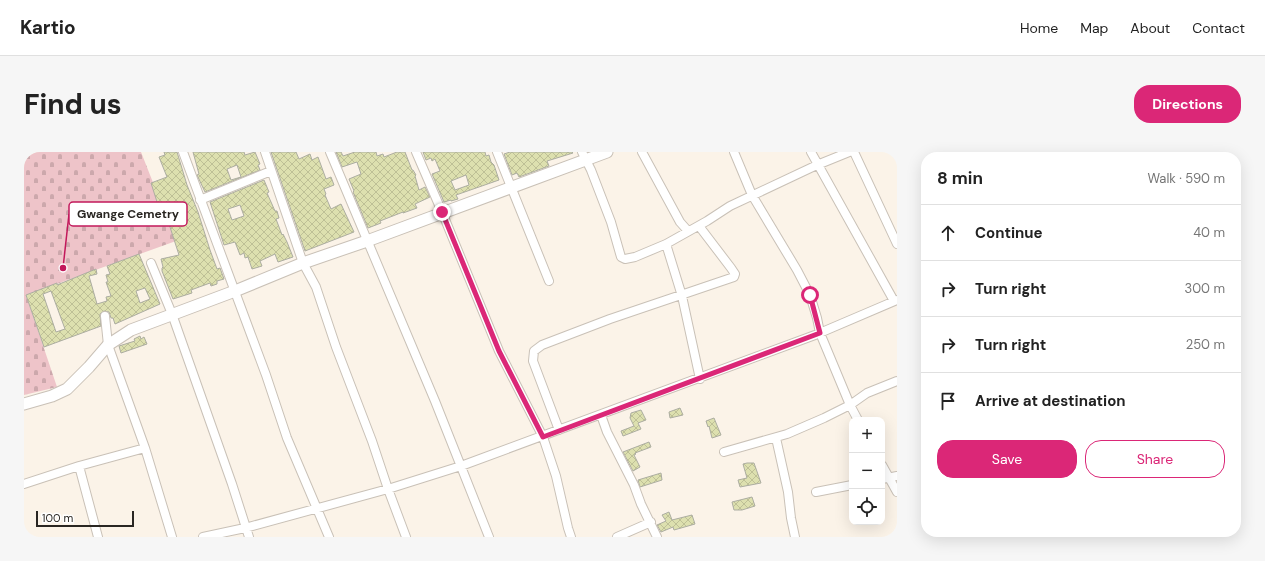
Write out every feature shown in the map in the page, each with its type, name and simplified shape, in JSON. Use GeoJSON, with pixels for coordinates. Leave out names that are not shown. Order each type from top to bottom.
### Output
{"type":"FeatureCollection","features":[{"type":"Feature","properties":{"kind":"street"},"geometry":{"type":"LineString","coordinates":[[183,152],[266,375],[287,438],[329,537]]}},
{"type":"Feature","properties":{"kind":"street"},"geometry":{"type":"LineString","coordinates":[[264,152],[302,263],[316,287],[336,347],[372,441],[406,537]]}},
{"type":"Feature","properties":{"kind":"street"},"geometry":{"type":"LineString","coordinates":[[330,152],[415,352],[489,537]]}},
{"type":"Feature","properties":{"kind":"street"},"geometry":{"type":"LineString","coordinates":[[416,152],[499,351],[543,437],[556,476],[571,537]]}},
{"type":"Feature","properties":{"kind":"street"},"geometry":{"type":"LineString","coordinates":[[497,152],[549,281]]}},
{"type":"Feature","properties":{"kind":"street"},"geometry":{"type":"LineString","coordinates":[[24,404],[52,396],[67,389],[108,345],[131,330],[235,291],[302,263],[367,241],[442,212],[511,188],[584,156],[607,152]]}},
{"type":"Feature","properties":{"kind":"street"},"geometry":{"type":"LineString","coordinates":[[642,152],[680,222],[688,231]]}},
{"type":"Feature","properties":{"kind":"street"},"geometry":{"type":"LineString","coordinates":[[734,152],[752,196],[798,270],[810,295],[820,333],[856,417]]}},
{"type":"Feature","properties":{"kind":"street"},"geometry":{"type":"LineString","coordinates":[[203,537],[245,528],[388,489],[461,466],[543,437],[820,333],[895,300],[811,152]]}},
{"type":"Feature","properties":{"kind":"street"},"geometry":{"type":"LineString","coordinates":[[584,156],[592,170],[611,222],[621,257],[625,259],[635,257],[666,244],[699,226],[730,206],[817,165],[849,152]]}},
{"type":"Feature","properties":{"kind":"street"},"geometry":{"type":"LineString","coordinates":[[854,152],[895,234],[897,244]]}},
{"type":"Feature","properties":{"kind":"street"},"geometry":{"type":"LineString","coordinates":[[200,200],[271,171]]}},
{"type":"Feature","properties":{"kind":"street"},"geometry":{"type":"LineString","coordinates":[[559,430],[533,361],[534,351],[542,345],[610,319],[682,296],[734,277],[735,274],[731,268],[699,226]]}},
{"type":"Feature","properties":{"kind":"street"},"geometry":{"type":"LineString","coordinates":[[666,244],[682,296],[700,378]]}},
{"type":"Feature","properties":{"kind":"street"},"geometry":{"type":"LineString","coordinates":[[151,263],[172,314],[232,484],[249,537]]}},
{"type":"Feature","properties":{"kind":"street"},"geometry":{"type":"LineString","coordinates":[[105,316],[108,345],[145,448],[172,537]]}},
{"type":"Feature","properties":{"kind":"street"},"geometry":{"type":"LineString","coordinates":[[724,452],[776,438],[824,418],[850,405],[867,393],[897,381]]}},
{"type":"Feature","properties":{"kind":"street"},"geometry":{"type":"LineString","coordinates":[[601,415],[607,432],[634,485],[641,504],[657,537]]}},
{"type":"Feature","properties":{"kind":"street"},"geometry":{"type":"LineString","coordinates":[[776,438],[788,492],[795,537]]}},
{"type":"Feature","properties":{"kind":"street"},"geometry":{"type":"LineString","coordinates":[[24,484],[79,466],[145,448]]}},
{"type":"Feature","properties":{"kind":"street"},"geometry":{"type":"LineString","coordinates":[[79,466],[98,537]]}},
{"type":"Feature","properties":{"kind":"street"},"geometry":{"type":"LineString","coordinates":[[889,478],[897,492]]}},
{"type":"Feature","properties":{"kind":"street"},"geometry":{"type":"LineString","coordinates":[[816,492],[849,486]]}},
{"type":"Feature","properties":{"kind":"street"},"geometry":{"type":"LineString","coordinates":[[617,537],[651,522]]}},
{"type":"Feature","properties":{"kind":"green space"},"geometry":{"type":"Polygon","coordinates":[[[24,152],[141,152],[176,241],[26,295],[57,387],[24,395],[24,152]]]}},
{"type":"Feature","properties":{"kind":"building"},"geometry":{"type":"Polygon","coordinates":[[[164,152],[177,152],[187,185],[198,212],[217,269],[220,268],[224,279],[217,281],[217,284],[211,286],[210,283],[191,290],[192,293],[173,299],[162,271],[163,267],[161,259],[179,255],[170,227],[164,212],[162,213],[159,204],[158,205],[151,183],[167,177],[159,157],[165,155],[164,152]]]}},
{"type":"Feature","properties":{"kind":"building"},"geometry":{"type":"Polygon","coordinates":[[[193,152],[244,152],[245,155],[255,152],[260,164],[258,165],[260,170],[205,192],[197,175],[199,174],[193,152]],[[237,165],[227,169],[231,180],[241,177],[237,165]]]}},
{"type":"Feature","properties":{"kind":"building"},"geometry":{"type":"Polygon","coordinates":[[[271,152],[296,152],[299,159],[310,154],[312,160],[318,157],[326,179],[331,177],[334,185],[324,189],[331,209],[341,204],[354,232],[305,251],[271,152]]]}},
{"type":"Feature","properties":{"kind":"building"},"geometry":{"type":"Polygon","coordinates":[[[336,152],[341,152],[343,156],[355,152],[376,152],[377,156],[383,154],[384,157],[397,152],[405,152],[412,170],[416,175],[419,190],[425,187],[430,197],[415,204],[417,208],[380,221],[381,223],[368,228],[349,179],[361,174],[357,162],[342,167],[336,152]]]}},
{"type":"Feature","properties":{"kind":"building"},"geometry":{"type":"Polygon","coordinates":[[[423,152],[485,152],[486,156],[489,155],[491,162],[494,165],[499,180],[456,195],[458,199],[444,202],[432,174],[440,171],[435,159],[432,161],[431,158],[426,160],[423,152]],[[466,175],[451,181],[455,190],[469,185],[466,175]]]}},
{"type":"Feature","properties":{"kind":"building"},"geometry":{"type":"Polygon","coordinates":[[[510,152],[573,153],[547,161],[549,166],[519,177],[517,173],[512,175],[504,154],[510,152]]]}},
{"type":"Feature","properties":{"kind":"building"},"geometry":{"type":"Polygon","coordinates":[[[264,180],[269,192],[267,193],[275,211],[277,211],[279,218],[276,219],[282,235],[283,234],[293,257],[278,262],[275,254],[260,261],[262,266],[252,269],[248,257],[245,258],[244,253],[240,255],[235,242],[224,245],[210,202],[264,180]],[[240,205],[228,209],[232,220],[244,216],[240,205]]]}},
{"type":"Feature","properties":{"kind":"building"},"geometry":{"type":"Polygon","coordinates":[[[139,254],[160,304],[115,324],[109,312],[104,311],[100,314],[101,326],[44,347],[26,295],[57,283],[57,285],[96,269],[97,274],[89,276],[97,304],[107,301],[106,297],[111,296],[106,282],[108,282],[106,275],[110,274],[107,266],[139,254]],[[145,288],[136,291],[140,303],[150,299],[145,288]],[[51,291],[43,294],[56,332],[65,329],[51,291]]]}},
{"type":"Feature","properties":{"kind":"building"},"geometry":{"type":"Polygon","coordinates":[[[140,336],[141,339],[144,337],[147,344],[121,353],[119,346],[135,341],[134,339],[140,336]]]}},
{"type":"Feature","properties":{"kind":"building"},"geometry":{"type":"Polygon","coordinates":[[[680,408],[683,415],[670,418],[669,412],[680,408]]]}},
{"type":"Feature","properties":{"kind":"building"},"geometry":{"type":"Polygon","coordinates":[[[641,410],[646,420],[638,423],[641,429],[623,436],[621,431],[634,426],[630,418],[631,413],[641,410]]]}},
{"type":"Feature","properties":{"kind":"building"},"geometry":{"type":"Polygon","coordinates":[[[714,418],[721,435],[712,438],[706,421],[714,418]]]}},
{"type":"Feature","properties":{"kind":"building"},"geometry":{"type":"Polygon","coordinates":[[[649,442],[651,447],[635,453],[636,454],[634,455],[640,467],[633,471],[623,452],[649,442]]]}},
{"type":"Feature","properties":{"kind":"building"},"geometry":{"type":"Polygon","coordinates":[[[754,463],[761,483],[740,487],[738,480],[747,478],[743,464],[754,463]]]}},
{"type":"Feature","properties":{"kind":"building"},"geometry":{"type":"Polygon","coordinates":[[[661,473],[662,480],[640,487],[638,480],[661,473]]]}},
{"type":"Feature","properties":{"kind":"building"},"geometry":{"type":"Polygon","coordinates":[[[752,497],[755,506],[742,510],[734,510],[732,502],[752,497]]]}},
{"type":"Feature","properties":{"kind":"building"},"geometry":{"type":"Polygon","coordinates":[[[669,512],[672,520],[692,515],[695,524],[674,530],[673,527],[661,532],[657,525],[666,521],[662,515],[669,512]]]}},
{"type":"Feature","properties":{"kind":"place","name":"Gwange Cemetry"},"geometry":{"type":"Point","coordinates":[63,268]}},
{"type":"Feature","properties":{"kind":"route"},"geometry":{"type":"LineString","coordinates":[[442,212],[499,351],[543,437],[820,333],[810,295]]}}]}
